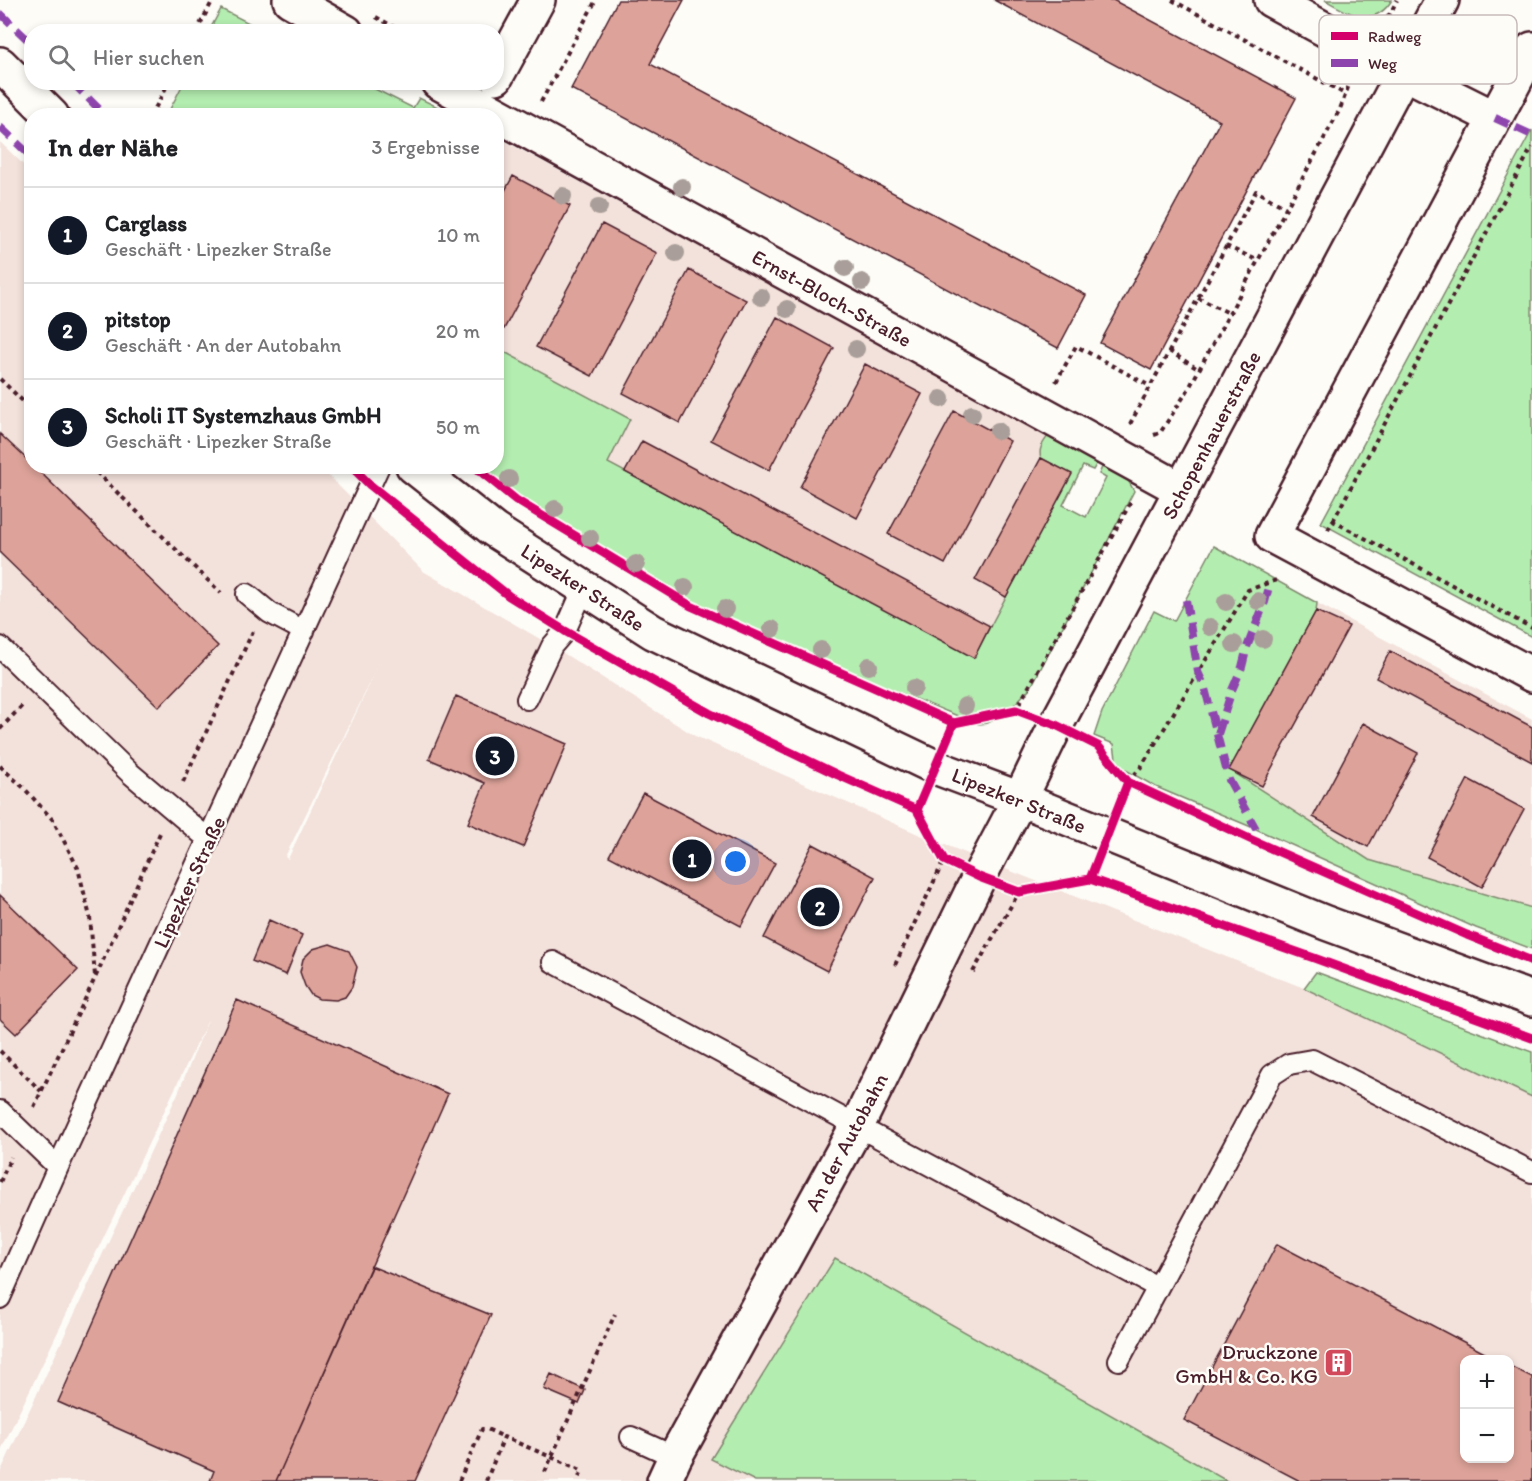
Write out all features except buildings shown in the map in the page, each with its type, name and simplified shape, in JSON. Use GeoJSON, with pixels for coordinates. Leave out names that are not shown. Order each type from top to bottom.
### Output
{"type":"FeatureCollection","features":[{"type":"Feature","properties":{"kind":"street"},"geometry":{"type":"LineString","coordinates":[[290,0],[332,24]]}},
{"type":"Feature","properties":{"kind":"street"},"geometry":{"type":"LineString","coordinates":[[504,62],[538,0]]}},
{"type":"Feature","properties":{"kind":"street"},"geometry":{"type":"LineString","coordinates":[[1271,0],[1319,26]]}},
{"type":"Feature","properties":{"kind":"street","name":"Schopenhauerstraße"},"geometry":{"type":"LineString","coordinates":[[1434,15],[1442,0]]}},
{"type":"Feature","properties":{"kind":"street"},"geometry":{"type":"LineString","coordinates":[[1517,77],[1532,49]]}},
{"type":"Feature","properties":{"kind":"street"},"geometry":{"type":"LineString","coordinates":[[0,64],[24,88]]}},
{"type":"Feature","properties":{"kind":"street","name":"Schopenhauerstraße"},"geometry":{"type":"LineString","coordinates":[[1020,799],[1056,725],[1397,84]]}},
{"type":"Feature","properties":{"kind":"street"},"geometry":{"type":"LineString","coordinates":[[1427,84],[1495,118]]}},
{"type":"Feature","properties":{"kind":"street"},"geometry":{"type":"LineString","coordinates":[[1513,84],[1272,536],[1532,675]]}},
{"type":"Feature","properties":{"kind":"street"},"geometry":{"type":"LineString","coordinates":[[26,90],[44,108]]}},
{"type":"Feature","properties":{"kind":"street","name":"Ernst-Bloch-Straße"},"geometry":{"type":"LineString","coordinates":[[471,90],[487,94],[1040,412],[1182,490]]}},
{"type":"Feature","properties":{"kind":"street","name":"Lipezker Straße"},"geometry":{"type":"LineString","coordinates":[[423,474],[494,530],[653,632],[935,767],[1326,923],[1532,999]]}},
{"type":"Feature","properties":{"kind":"street","name":"An der Autobahn"},"geometry":{"type":"LineString","coordinates":[[669,1469],[856,1126],[1020,799]]}},
{"type":"Feature","properties":{"kind":"lane","name":"Lipezker Straße"},"geometry":{"type":"LineString","coordinates":[[0,1298],[375,474]]}},
{"type":"Feature","properties":{"kind":"lane"},"geometry":{"type":"LineString","coordinates":[[527,699],[552,646],[564,631],[584,588]]}},
{"type":"Feature","properties":{"kind":"lane"},"geometry":{"type":"LineString","coordinates":[[247,594],[270,613],[304,631]]}},
{"type":"Feature","properties":{"kind":"lane"},"geometry":{"type":"LineString","coordinates":[[0,647],[130,773],[208,839]]}},
{"type":"Feature","properties":{"kind":"lane"},"geometry":{"type":"LineString","coordinates":[[553,962],[1157,1287]]}},
{"type":"Feature","properties":{"kind":"lane"},"geometry":{"type":"LineString","coordinates":[[1119,1360],[1272,1075],[1288,1064],[1312,1060],[1532,1173]]}},
{"type":"Feature","properties":{"kind":"lane"},"geometry":{"type":"LineString","coordinates":[[0,1111],[58,1167]]}},
{"type":"Feature","properties":{"kind":"lane"},"geometry":{"type":"LineString","coordinates":[[631,1437],[669,1469]]}},
{"type":"Feature","properties":{"kind":"path"},"geometry":{"type":"LineString","coordinates":[[200,24],[213,0]]}},
{"type":"Feature","properties":{"kind":"path"},"geometry":{"type":"LineString","coordinates":[[531,100],[540,104],[596,0]]}},
{"type":"Feature","properties":{"kind":"path"},"geometry":{"type":"LineString","coordinates":[[1172,0],[1319,79]]}},
{"type":"Feature","properties":{"kind":"path"},"geometry":{"type":"LineString","coordinates":[[1389,15],[1397,0]]}},
{"type":"Feature","properties":{"kind":"path"},"geometry":{"type":"LineString","coordinates":[[1327,84],[1346,94]]}},
{"type":"Feature","properties":{"kind":"path"},"geometry":{"type":"LineString","coordinates":[[1350,84],[1340,109],[1188,390],[1160,433],[1133,498],[1016,710],[1056,725],[1098,746],[1128,782],[1446,926],[1521,956]]}},
{"type":"Feature","properties":{"kind":"path"},"geometry":{"type":"LineString","coordinates":[[155,108],[165,90]]}},
{"type":"Feature","properties":{"kind":"path"},"geometry":{"type":"LineString","coordinates":[[1128,782],[1141,767],[1248,590],[1277,580],[1312,557],[1532,147]]}},
{"type":"Feature","properties":{"kind":"path"},"geometry":{"type":"LineString","coordinates":[[1128,429],[1256,191],[1286,208]]}},
{"type":"Feature","properties":{"kind":"path"},"geometry":{"type":"LineString","coordinates":[[1226,246],[1257,260]]}},
{"type":"Feature","properties":{"kind":"path"},"geometry":{"type":"LineString","coordinates":[[1198,298],[1229,314]]}},
{"type":"Feature","properties":{"kind":"path"},"geometry":{"type":"LineString","coordinates":[[1040,412],[1076,346],[1150,386]]}},
{"type":"Feature","properties":{"kind":"path"},"geometry":{"type":"LineString","coordinates":[[1169,351],[1198,369]]}},
{"type":"Feature","properties":{"kind":"path"},"geometry":{"type":"LineString","coordinates":[[0,379],[24,402]]}},
{"type":"Feature","properties":{"kind":"path"},"geometry":{"type":"LineString","coordinates":[[1147,436],[1160,433]]}},
{"type":"Feature","properties":{"kind":"path"},"geometry":{"type":"LineString","coordinates":[[1333,521],[1532,628]]}},
{"type":"Feature","properties":{"kind":"path"},"geometry":{"type":"LineString","coordinates":[[0,766],[53,820],[78,868],[90,917],[96,976]]}},
{"type":"Feature","properties":{"kind":"path"},"geometry":{"type":"LineString","coordinates":[[0,1051],[41,1091]]}},
{"type":"Feature","properties":{"kind":"path"},"geometry":{"type":"LineString","coordinates":[[545,1472],[615,1314]]}},
{"type":"Feature","properties":{"kind":"path"},"geometry":{"type":"LineString","coordinates":[[459,1481],[482,1429],[487,1429],[582,1471],[578,1481]]}},
{"type":"Feature","properties":{"kind":"path"},"geometry":{"type":"LineString","coordinates":[[486,1481],[504,1437]]}},
{"type":"Feature","properties":{"kind":"shaded area"},"geometry":{"type":"Polygon","coordinates":[[[504,141],[1048,436],[1044,441],[1072,474],[974,658],[607,463],[629,419],[504,352],[504,141]]]}},
{"type":"Feature","properties":{"kind":"shaded area"},"geometry":{"type":"Polygon","coordinates":[[[0,142],[24,165],[24,474],[327,474],[423,571],[552,646],[695,736],[918,834],[1304,988],[1532,1097],[1532,1481],[0,1481],[0,1473],[178,1093],[209,1018],[0,1452],[0,142]],[[381,660],[285,857],[288,859],[381,660]]]}},
{"type":"Feature","properties":{"kind":"shaded area"},"geometry":{"type":"Polygon","coordinates":[[[1317,603],[1532,719],[1532,908],[1369,860],[1229,770],[1316,611],[1317,603]]]}},
{"type":"Feature","properties":{"kind":"green space"},"geometry":{"type":"Polygon","coordinates":[[[1325,0],[1392,0],[1385,9],[1374,15],[1356,15],[1325,0]]]}},
{"type":"Feature","properties":{"kind":"green space"},"geometry":{"type":"Polygon","coordinates":[[[221,9],[251,24],[213,24],[221,9]]]}},
{"type":"Feature","properties":{"kind":"green space"},"geometry":{"type":"Polygon","coordinates":[[[180,90],[377,90],[413,108],[171,108],[180,90]]]}},
{"type":"Feature","properties":{"kind":"green space"},"geometry":{"type":"Polygon","coordinates":[[[419,98],[440,108],[413,108],[419,98]]]}},
{"type":"Feature","properties":{"kind":"green space"},"geometry":{"type":"Polygon","coordinates":[[[1532,130],[1532,637],[1321,523],[1532,130]]]}},
{"type":"Feature","properties":{"kind":"green space"},"geometry":{"type":"Polygon","coordinates":[[[504,352],[630,419],[608,463],[974,657],[1071,474],[1041,458],[1041,449],[1048,436],[1098,461],[1093,470],[1083,466],[1063,505],[1086,517],[1106,478],[1099,474],[1103,465],[1125,475],[1134,491],[1031,687],[1000,716],[992,721],[978,724],[813,658],[699,607],[622,567],[523,502],[488,474],[504,474],[504,352]]]}},
{"type":"Feature","properties":{"kind":"green space"},"geometry":{"type":"Polygon","coordinates":[[[1214,546],[1317,603],[1316,611],[1230,770],[1369,860],[1532,908],[1532,949],[1476,928],[1256,829],[1156,787],[1117,765],[1114,744],[1094,736],[1102,712],[1154,611],[1174,621],[1214,546]]]}},
{"type":"Feature","properties":{"kind":"green space"},"geometry":{"type":"Polygon","coordinates":[[[1316,972],[1532,1052],[1532,1097],[1304,988],[1316,972]]]}},
{"type":"Feature","properties":{"kind":"green space"},"geometry":{"type":"Polygon","coordinates":[[[835,1258],[1227,1481],[755,1481],[711,1459],[835,1258]]]}},
{"type":"Feature","properties":{"kind":"marked path"},"geometry":{"type":"LineString","coordinates":[[0,13],[24,36]]}},
{"type":"Feature","properties":{"kind":"marked path"},"geometry":{"type":"LineString","coordinates":[[80,90],[98,108]]}},
{"type":"Feature","properties":{"kind":"marked path"},"geometry":{"type":"LineString","coordinates":[[1495,118],[1532,135]]}},
{"type":"Feature","properties":{"kind":"marked path"},"geometry":{"type":"LineString","coordinates":[[0,127],[24,150]]}},
{"type":"Feature","properties":{"kind":"marked path"},"geometry":{"type":"LineString","coordinates":[[1218,734],[1270,583]]}},
{"type":"Feature","properties":{"kind":"marked path"},"geometry":{"type":"LineString","coordinates":[[1186,600],[1198,672],[1204,685],[1229,780],[1256,829]]}},
{"type":"Feature","properties":{"kind":"cycle path"},"geometry":{"type":"LineString","coordinates":[[359,474],[509,596],[565,631],[709,713],[917,810],[944,860],[979,877],[1019,892],[1090,879],[1532,1038]]}},
{"type":"Feature","properties":{"kind":"cycle path"},"geometry":{"type":"LineString","coordinates":[[484,474],[516,500],[691,606],[954,723],[1016,710],[1056,725],[1098,746],[1128,782],[1252,840],[1467,935],[1532,961]]}},
{"type":"Feature","properties":{"kind":"cycle path"},"geometry":{"type":"LineString","coordinates":[[917,810],[954,723]]}},
{"type":"Feature","properties":{"kind":"cycle path"},"geometry":{"type":"LineString","coordinates":[[1090,879],[1128,782]]}},
{"type":"Feature","properties":{"kind":"place","name":"Scholi IT Systemzhaus GmbH"},"geometry":{"type":"Point","coordinates":[495,756]}},
{"type":"Feature","properties":{"kind":"place","name":"Carglass"},"geometry":{"type":"Point","coordinates":[692,859]}},
{"type":"Feature","properties":{"kind":"place","name":"pitstop"},"geometry":{"type":"Point","coordinates":[820,907]}},
{"type":"Feature","properties":{"kind":"place","name":"Druckzone GmbH & Co. KG"},"geometry":{"type":"Point","coordinates":[1339,1363]}}]}
